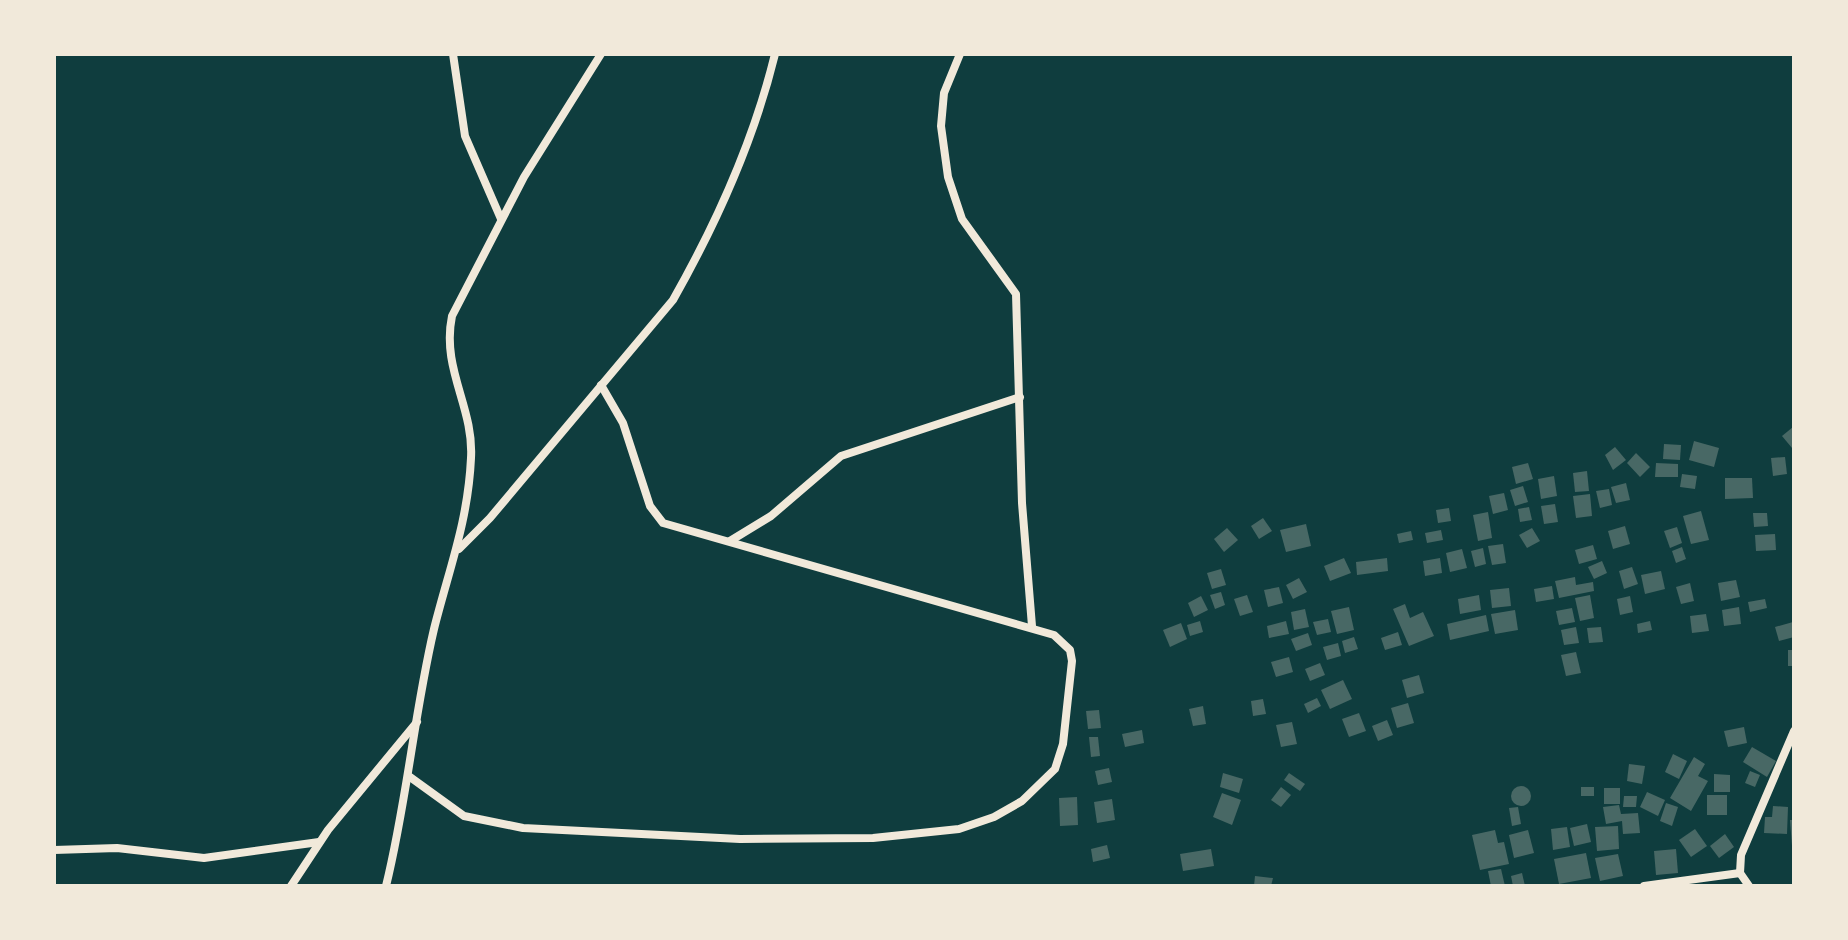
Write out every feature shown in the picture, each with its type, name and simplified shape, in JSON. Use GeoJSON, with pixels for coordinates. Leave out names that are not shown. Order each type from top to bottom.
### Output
{"type":"FeatureCollection","features":[{"type":"Feature","properties":{"kind":"street"},"geometry":{"type":"LineString","coordinates":[[453,54],[465,136],[501,219]]}},
{"type":"Feature","properties":{"kind":"street"},"geometry":{"type":"LineString","coordinates":[[386,886],[410,777],[434,629],[464,528],[472,455],[465,409],[447,340],[462,290],[501,219],[601,54]]}},
{"type":"Feature","properties":{"kind":"street"},"geometry":{"type":"LineString","coordinates":[[458,549],[490,518],[663,312],[693,265],[748,141],[775,54]]}},
{"type":"Feature","properties":{"kind":"street"},"geometry":{"type":"LineString","coordinates":[[960,54],[949,77],[941,126],[948,177],[969,233],[1009,280],[1016,294],[1022,503],[1032,626]]}},
{"type":"Feature","properties":{"kind":"street"},"geometry":{"type":"LineString","coordinates":[[410,777],[464,816],[523,828],[740,839],[907,837],[959,829],[994,817],[1022,801],[1046,780],[1061,755],[1072,661],[1070,650],[1054,635],[1032,626],[890,591],[730,541],[673,528],[656,517],[623,423],[601,385]]}},
{"type":"Feature","properties":{"kind":"street"},"geometry":{"type":"LineString","coordinates":[[730,541],[771,516],[841,456],[1020,397]]}},
{"type":"Feature","properties":{"kind":"street"},"geometry":{"type":"LineString","coordinates":[[291,886],[319,842],[418,721]]}},
{"type":"Feature","properties":{"kind":"street"},"geometry":{"type":"LineString","coordinates":[[1749,886],[1740,873],[1741,855],[1794,731]]}},
{"type":"Feature","properties":{"kind":"street"},"geometry":{"type":"LineString","coordinates":[[54,850],[117,848],[204,858],[319,842]]}},
{"type":"Feature","properties":{"kind":"street"},"geometry":{"type":"LineString","coordinates":[[1644,886],[1740,873]]}},
{"type":"Feature","properties":{"kind":"building"},"geometry":{"type":"Polygon","coordinates":[[[1793,427],[1794,447],[1792,448],[1782,436],[1793,427]]]}},
{"type":"Feature","properties":{"kind":"building"},"geometry":{"type":"Polygon","coordinates":[[[1694,441],[1719,448],[1714,467],[1689,460],[1694,441]]]}},
{"type":"Feature","properties":{"kind":"building"},"geometry":{"type":"Polygon","coordinates":[[[1664,444],[1681,445],[1680,460],[1663,459],[1664,444]]]}},
{"type":"Feature","properties":{"kind":"building"},"geometry":{"type":"Polygon","coordinates":[[[1615,447],[1626,460],[1613,470],[1605,455],[1615,447]]]}},
{"type":"Feature","properties":{"kind":"building"},"geometry":{"type":"Polygon","coordinates":[[[1636,453],[1650,467],[1640,477],[1627,463],[1636,453]]]}},
{"type":"Feature","properties":{"kind":"building"},"geometry":{"type":"Polygon","coordinates":[[[1785,457],[1787,474],[1773,476],[1771,458],[1785,457]]]}},
{"type":"Feature","properties":{"kind":"building"},"geometry":{"type":"Polygon","coordinates":[[[1528,463],[1533,479],[1516,484],[1512,467],[1528,463]]]}},
{"type":"Feature","properties":{"kind":"building"},"geometry":{"type":"Polygon","coordinates":[[[1656,463],[1678,464],[1678,477],[1655,477],[1656,463]]]}},
{"type":"Feature","properties":{"kind":"building"},"geometry":{"type":"Polygon","coordinates":[[[1587,471],[1589,491],[1575,492],[1573,473],[1587,471]]]}},
{"type":"Feature","properties":{"kind":"building"},"geometry":{"type":"Polygon","coordinates":[[[1682,474],[1697,476],[1695,489],[1680,487],[1682,474]]]}},
{"type":"Feature","properties":{"kind":"building"},"geometry":{"type":"Polygon","coordinates":[[[1554,476],[1557,496],[1541,499],[1538,479],[1554,476]]]}},
{"type":"Feature","properties":{"kind":"building"},"geometry":{"type":"Polygon","coordinates":[[[1725,478],[1752,478],[1753,498],[1725,499],[1725,478]]]}},
{"type":"Feature","properties":{"kind":"building"},"geometry":{"type":"Polygon","coordinates":[[[1626,483],[1630,500],[1616,503],[1611,487],[1626,483]]]}},
{"type":"Feature","properties":{"kind":"building"},"geometry":{"type":"Polygon","coordinates":[[[1523,486],[1528,502],[1515,506],[1510,490],[1523,486]]]}},
{"type":"Feature","properties":{"kind":"building"},"geometry":{"type":"Polygon","coordinates":[[[1609,489],[1612,505],[1600,508],[1596,491],[1609,489]]]}},
{"type":"Feature","properties":{"kind":"building"},"geometry":{"type":"Polygon","coordinates":[[[1504,493],[1508,510],[1493,514],[1489,496],[1504,493]]]}},
{"type":"Feature","properties":{"kind":"building"},"geometry":{"type":"Polygon","coordinates":[[[1590,494],[1592,516],[1576,518],[1573,496],[1590,494]]]}},
{"type":"Feature","properties":{"kind":"building"},"geometry":{"type":"Polygon","coordinates":[[[1555,504],[1558,522],[1544,524],[1541,506],[1555,504]]]}},
{"type":"Feature","properties":{"kind":"building"},"geometry":{"type":"Polygon","coordinates":[[[1529,507],[1532,520],[1520,522],[1518,509],[1529,507]]]}},
{"type":"Feature","properties":{"kind":"building"},"geometry":{"type":"Polygon","coordinates":[[[1449,508],[1451,521],[1438,523],[1436,510],[1449,508]]]}},
{"type":"Feature","properties":{"kind":"building"},"geometry":{"type":"Polygon","coordinates":[[[1701,511],[1709,540],[1691,544],[1683,516],[1701,511]]]}},
{"type":"Feature","properties":{"kind":"building"},"geometry":{"type":"Polygon","coordinates":[[[1488,512],[1492,538],[1478,541],[1473,515],[1488,512]]]}},
{"type":"Feature","properties":{"kind":"building"},"geometry":{"type":"Polygon","coordinates":[[[1753,513],[1767,513],[1768,526],[1754,527],[1753,513]]]}},
{"type":"Feature","properties":{"kind":"building"},"geometry":{"type":"Polygon","coordinates":[[[1263,518],[1272,531],[1259,539],[1251,526],[1263,518]]]}},
{"type":"Feature","properties":{"kind":"building"},"geometry":{"type":"Polygon","coordinates":[[[1306,524],[1311,546],[1286,552],[1280,530],[1306,524]]]}},
{"type":"Feature","properties":{"kind":"building"},"geometry":{"type":"Polygon","coordinates":[[[1625,526],[1630,544],[1613,549],[1608,531],[1625,526]]]}},
{"type":"Feature","properties":{"kind":"building"},"geometry":{"type":"Polygon","coordinates":[[[1677,527],[1682,543],[1670,548],[1664,531],[1677,527]]]}},
{"type":"Feature","properties":{"kind":"building"},"geometry":{"type":"Polygon","coordinates":[[[1227,528],[1238,540],[1224,552],[1214,539],[1227,528]]]}},
{"type":"Feature","properties":{"kind":"building"},"geometry":{"type":"Polygon","coordinates":[[[1532,528],[1540,541],[1527,548],[1519,535],[1532,528]]]}},
{"type":"Feature","properties":{"kind":"building"},"geometry":{"type":"Polygon","coordinates":[[[1441,530],[1443,540],[1427,543],[1425,533],[1441,530]]]}},
{"type":"Feature","properties":{"kind":"building"},"geometry":{"type":"Polygon","coordinates":[[[1411,531],[1413,540],[1399,543],[1397,534],[1411,531]]]}},
{"type":"Feature","properties":{"kind":"building"},"geometry":{"type":"Polygon","coordinates":[[[1775,534],[1776,550],[1756,551],[1755,535],[1775,534]]]}},
{"type":"Feature","properties":{"kind":"building"},"geometry":{"type":"Polygon","coordinates":[[[1503,544],[1506,563],[1492,565],[1488,546],[1503,544]]]}},
{"type":"Feature","properties":{"kind":"building"},"geometry":{"type":"Polygon","coordinates":[[[1593,545],[1597,559],[1579,564],[1575,550],[1593,545]]]}},
{"type":"Feature","properties":{"kind":"building"},"geometry":{"type":"Polygon","coordinates":[[[1682,547],[1686,559],[1676,563],[1672,551],[1682,547]]]}},
{"type":"Feature","properties":{"kind":"building"},"geometry":{"type":"Polygon","coordinates":[[[1483,548],[1486,564],[1475,567],[1471,551],[1483,548]]]}},
{"type":"Feature","properties":{"kind":"building"},"geometry":{"type":"Polygon","coordinates":[[[1462,549],[1467,568],[1450,572],[1446,553],[1462,549]]]}},
{"type":"Feature","properties":{"kind":"building"},"geometry":{"type":"Polygon","coordinates":[[[1344,558],[1351,573],[1330,581],[1324,566],[1344,558]]]}},
{"type":"Feature","properties":{"kind":"building"},"geometry":{"type":"Polygon","coordinates":[[[1387,558],[1388,571],[1357,575],[1356,562],[1387,558]]]}},
{"type":"Feature","properties":{"kind":"building"},"geometry":{"type":"Polygon","coordinates":[[[1440,558],[1442,573],[1425,576],[1423,561],[1440,558]]]}},
{"type":"Feature","properties":{"kind":"building"},"geometry":{"type":"Polygon","coordinates":[[[1602,561],[1607,573],[1594,579],[1588,567],[1602,561]]]}},
{"type":"Feature","properties":{"kind":"building"},"geometry":{"type":"Polygon","coordinates":[[[1632,567],[1638,584],[1624,589],[1619,571],[1632,567]]]}},
{"type":"Feature","properties":{"kind":"building"},"geometry":{"type":"Polygon","coordinates":[[[1221,569],[1226,585],[1212,589],[1207,573],[1221,569]]]}},
{"type":"Feature","properties":{"kind":"building"},"geometry":{"type":"Polygon","coordinates":[[[1661,571],[1665,589],[1645,594],[1641,575],[1661,571]]]}},
{"type":"Feature","properties":{"kind":"building"},"geometry":{"type":"Polygon","coordinates":[[[1575,577],[1576,585],[1593,582],[1594,591],[1559,598],[1555,581],[1575,577]]]}},
{"type":"Feature","properties":{"kind":"building"},"geometry":{"type":"Polygon","coordinates":[[[1299,578],[1307,592],[1293,599],[1286,585],[1299,578]]]}},
{"type":"Feature","properties":{"kind":"building"},"geometry":{"type":"Polygon","coordinates":[[[1736,580],[1740,597],[1721,601],[1718,583],[1736,580]]]}},
{"type":"Feature","properties":{"kind":"building"},"geometry":{"type":"Polygon","coordinates":[[[1690,583],[1694,601],[1681,604],[1676,587],[1690,583]]]}},
{"type":"Feature","properties":{"kind":"building"},"geometry":{"type":"Polygon","coordinates":[[[1552,586],[1554,599],[1536,602],[1534,589],[1552,586]]]}},
{"type":"Feature","properties":{"kind":"building"},"geometry":{"type":"Polygon","coordinates":[[[1279,587],[1283,603],[1268,607],[1264,590],[1279,587]]]}},
{"type":"Feature","properties":{"kind":"building"},"geometry":{"type":"Polygon","coordinates":[[[1509,588],[1511,606],[1492,608],[1490,590],[1509,588]]]}},
{"type":"Feature","properties":{"kind":"building"},"geometry":{"type":"Polygon","coordinates":[[[1221,592],[1225,605],[1215,609],[1210,595],[1221,592]]]}},
{"type":"Feature","properties":{"kind":"building"},"geometry":{"type":"Polygon","coordinates":[[[1247,595],[1253,612],[1240,616],[1234,599],[1247,595]]]}},
{"type":"Feature","properties":{"kind":"building"},"geometry":{"type":"Polygon","coordinates":[[[1479,595],[1481,610],[1460,614],[1458,599],[1479,595]]]}},
{"type":"Feature","properties":{"kind":"building"},"geometry":{"type":"Polygon","coordinates":[[[1590,595],[1594,618],[1580,621],[1575,598],[1590,595]]]}},
{"type":"Feature","properties":{"kind":"building"},"geometry":{"type":"Polygon","coordinates":[[[1201,596],[1208,610],[1194,617],[1188,603],[1201,596]]]}},
{"type":"Feature","properties":{"kind":"building"},"geometry":{"type":"Polygon","coordinates":[[[1630,596],[1633,612],[1620,615],[1617,599],[1630,596]]]}},
{"type":"Feature","properties":{"kind":"building"},"geometry":{"type":"Polygon","coordinates":[[[1765,599],[1767,608],[1750,612],[1748,602],[1765,599]]]}},
{"type":"Feature","properties":{"kind":"building"},"geometry":{"type":"Polygon","coordinates":[[[1405,604],[1410,618],[1423,612],[1434,636],[1409,646],[1393,609],[1405,604]]]}},
{"type":"Feature","properties":{"kind":"building"},"geometry":{"type":"Polygon","coordinates":[[[1349,607],[1354,630],[1337,634],[1331,611],[1349,607]]]}},
{"type":"Feature","properties":{"kind":"building"},"geometry":{"type":"Polygon","coordinates":[[[1739,607],[1741,624],[1724,626],[1722,610],[1739,607]]]}},
{"type":"Feature","properties":{"kind":"building"},"geometry":{"type":"Polygon","coordinates":[[[1572,608],[1575,622],[1559,625],[1556,611],[1572,608]]]}},
{"type":"Feature","properties":{"kind":"building"},"geometry":{"type":"Polygon","coordinates":[[[1305,609],[1309,627],[1294,630],[1291,612],[1305,609]]]}},
{"type":"Feature","properties":{"kind":"building"},"geometry":{"type":"Polygon","coordinates":[[[1515,610],[1518,630],[1495,634],[1491,614],[1515,610]]]}},
{"type":"Feature","properties":{"kind":"building"},"geometry":{"type":"Polygon","coordinates":[[[1706,614],[1709,631],[1692,633],[1690,616],[1706,614]]]}},
{"type":"Feature","properties":{"kind":"building"},"geometry":{"type":"Polygon","coordinates":[[[1486,615],[1489,631],[1450,640],[1447,624],[1486,615]]]}},
{"type":"Feature","properties":{"kind":"building"},"geometry":{"type":"Polygon","coordinates":[[[1328,619],[1331,632],[1317,635],[1313,622],[1328,619]]]}},
{"type":"Feature","properties":{"kind":"building"},"geometry":{"type":"Polygon","coordinates":[[[1200,621],[1203,632],[1190,636],[1187,625],[1200,621]]]}},
{"type":"Feature","properties":{"kind":"building"},"geometry":{"type":"Polygon","coordinates":[[[1286,621],[1289,634],[1269,638],[1267,626],[1286,621]]]}},
{"type":"Feature","properties":{"kind":"building"},"geometry":{"type":"Polygon","coordinates":[[[1650,621],[1652,630],[1638,633],[1637,624],[1650,621]]]}},
{"type":"Feature","properties":{"kind":"building"},"geometry":{"type":"Polygon","coordinates":[[[1793,622],[1794,637],[1779,641],[1775,627],[1793,622]]]}},
{"type":"Feature","properties":{"kind":"building"},"geometry":{"type":"Polygon","coordinates":[[[1181,623],[1187,639],[1170,647],[1163,630],[1181,623]]]}},
{"type":"Feature","properties":{"kind":"building"},"geometry":{"type":"Polygon","coordinates":[[[1576,627],[1579,643],[1564,645],[1561,630],[1576,627]]]}},
{"type":"Feature","properties":{"kind":"building"},"geometry":{"type":"Polygon","coordinates":[[[1601,627],[1603,642],[1589,643],[1587,628],[1601,627]]]}},
{"type":"Feature","properties":{"kind":"building"},"geometry":{"type":"Polygon","coordinates":[[[1398,632],[1402,645],[1385,650],[1381,638],[1398,632]]]}},
{"type":"Feature","properties":{"kind":"building"},"geometry":{"type":"Polygon","coordinates":[[[1308,633],[1312,645],[1296,651],[1291,639],[1308,633]]]}},
{"type":"Feature","properties":{"kind":"building"},"geometry":{"type":"Polygon","coordinates":[[[1354,637],[1358,649],[1345,653],[1342,641],[1354,637]]]}},
{"type":"Feature","properties":{"kind":"building"},"geometry":{"type":"Polygon","coordinates":[[[1338,643],[1341,656],[1327,660],[1323,647],[1338,643]]]}},
{"type":"Feature","properties":{"kind":"building"},"geometry":{"type":"Polygon","coordinates":[[[1788,650],[1794,650],[1794,666],[1788,666],[1788,650]]]}},
{"type":"Feature","properties":{"kind":"building"},"geometry":{"type":"Polygon","coordinates":[[[1576,652],[1581,673],[1566,676],[1561,655],[1576,652]]]}},
{"type":"Feature","properties":{"kind":"building"},"geometry":{"type":"Polygon","coordinates":[[[1289,657],[1293,672],[1276,677],[1271,662],[1289,657]]]}},
{"type":"Feature","properties":{"kind":"building"},"geometry":{"type":"Polygon","coordinates":[[[1320,663],[1325,675],[1310,681],[1305,669],[1320,663]]]}},
{"type":"Feature","properties":{"kind":"building"},"geometry":{"type":"Polygon","coordinates":[[[1419,675],[1424,693],[1407,698],[1402,680],[1419,675]]]}},
{"type":"Feature","properties":{"kind":"building"},"geometry":{"type":"Polygon","coordinates":[[[1343,680],[1352,699],[1330,709],[1321,690],[1343,680]]]}},
{"type":"Feature","properties":{"kind":"building"},"geometry":{"type":"Polygon","coordinates":[[[1317,698],[1321,706],[1308,713],[1304,704],[1317,698]]]}},
{"type":"Feature","properties":{"kind":"building"},"geometry":{"type":"Polygon","coordinates":[[[1263,699],[1266,714],[1253,716],[1251,701],[1263,699]]]}},
{"type":"Feature","properties":{"kind":"building"},"geometry":{"type":"Polygon","coordinates":[[[1408,703],[1414,723],[1397,728],[1391,708],[1408,703]]]}},
{"type":"Feature","properties":{"kind":"building"},"geometry":{"type":"Polygon","coordinates":[[[1203,706],[1206,724],[1193,726],[1189,709],[1203,706]]]}},
{"type":"Feature","properties":{"kind":"building"},"geometry":{"type":"Polygon","coordinates":[[[1099,710],[1101,728],[1088,729],[1086,711],[1099,710]]]}},
{"type":"Feature","properties":{"kind":"building"},"geometry":{"type":"Polygon","coordinates":[[[1359,713],[1366,731],[1349,737],[1342,719],[1359,713]]]}},
{"type":"Feature","properties":{"kind":"building"},"geometry":{"type":"Polygon","coordinates":[[[1387,720],[1393,735],[1378,741],[1372,726],[1387,720]]]}},
{"type":"Feature","properties":{"kind":"building"},"geometry":{"type":"Polygon","coordinates":[[[1292,722],[1297,744],[1281,747],[1276,725],[1292,722]]]}},
{"type":"Feature","properties":{"kind":"building"},"geometry":{"type":"Polygon","coordinates":[[[1744,727],[1747,743],[1728,747],[1724,731],[1744,727]]]}},
{"type":"Feature","properties":{"kind":"building"},"geometry":{"type":"Polygon","coordinates":[[[1142,730],[1144,743],[1125,747],[1122,734],[1142,730]]]}},
{"type":"Feature","properties":{"kind":"building"},"geometry":{"type":"Polygon","coordinates":[[[1089,737],[1098,737],[1100,756],[1091,757],[1089,737]]]}},
{"type":"Feature","properties":{"kind":"building"},"geometry":{"type":"Polygon","coordinates":[[[1752,747],[1776,761],[1767,777],[1743,762],[1752,747]]]}},
{"type":"Feature","properties":{"kind":"building"},"geometry":{"type":"Polygon","coordinates":[[[1673,754],[1687,761],[1679,779],[1665,772],[1673,754]]]}},
{"type":"Feature","properties":{"kind":"building"},"geometry":{"type":"Polygon","coordinates":[[[1694,757],[1705,764],[1698,776],[1708,781],[1691,811],[1670,798],[1694,757]]]}},
{"type":"Feature","properties":{"kind":"building"},"geometry":{"type":"Polygon","coordinates":[[[1629,764],[1645,766],[1642,784],[1627,781],[1629,764]]]}},
{"type":"Feature","properties":{"kind":"building"},"geometry":{"type":"Polygon","coordinates":[[[1109,768],[1112,782],[1098,785],[1095,771],[1109,768]]]}},
{"type":"Feature","properties":{"kind":"building"},"geometry":{"type":"Polygon","coordinates":[[[1750,771],[1760,775],[1755,787],[1745,783],[1750,771]]]}},
{"type":"Feature","properties":{"kind":"building"},"geometry":{"type":"Polygon","coordinates":[[[1223,773],[1243,779],[1239,793],[1220,787],[1223,773]]]}},
{"type":"Feature","properties":{"kind":"building"},"geometry":{"type":"Polygon","coordinates":[[[1289,773],[1305,784],[1300,791],[1284,780],[1289,773]]]}},
{"type":"Feature","properties":{"kind":"building"},"geometry":{"type":"Polygon","coordinates":[[[1714,774],[1730,775],[1730,792],[1714,792],[1714,774]]]}},
{"type":"Feature","properties":{"kind":"building"},"geometry":{"type":"Polygon","coordinates":[[[1517,786],[1525,786],[1531,796],[1525,806],[1517,806],[1511,800],[1511,792],[1517,786]]]}},
{"type":"Feature","properties":{"kind":"building"},"geometry":{"type":"Polygon","coordinates":[[[1281,787],[1291,795],[1281,807],[1271,800],[1281,787]]]}},
{"type":"Feature","properties":{"kind":"building"},"geometry":{"type":"Polygon","coordinates":[[[1581,787],[1594,787],[1594,796],[1581,796],[1581,787]]]}},
{"type":"Feature","properties":{"kind":"building"},"geometry":{"type":"Polygon","coordinates":[[[1604,788],[1620,788],[1620,804],[1604,804],[1604,788]]]}},
{"type":"Feature","properties":{"kind":"building"},"geometry":{"type":"Polygon","coordinates":[[[1647,792],[1665,800],[1658,816],[1640,807],[1647,792]]]}},
{"type":"Feature","properties":{"kind":"building"},"geometry":{"type":"Polygon","coordinates":[[[1222,793],[1241,800],[1232,825],[1213,817],[1222,793]]]}},
{"type":"Feature","properties":{"kind":"building"},"geometry":{"type":"Polygon","coordinates":[[[1707,795],[1727,795],[1727,815],[1707,815],[1707,795]]]}},
{"type":"Feature","properties":{"kind":"building"},"geometry":{"type":"Polygon","coordinates":[[[1624,796],[1637,796],[1636,807],[1623,807],[1624,796]]]}},
{"type":"Feature","properties":{"kind":"building"},"geometry":{"type":"Polygon","coordinates":[[[1077,797],[1078,825],[1060,826],[1059,798],[1077,797]]]}},
{"type":"Feature","properties":{"kind":"building"},"geometry":{"type":"Polygon","coordinates":[[[1112,799],[1115,820],[1097,823],[1094,802],[1112,799]]]}},
{"type":"Feature","properties":{"kind":"building"},"geometry":{"type":"Polygon","coordinates":[[[1666,803],[1678,807],[1672,826],[1660,821],[1666,803]]]}},
{"type":"Feature","properties":{"kind":"building"},"geometry":{"type":"Polygon","coordinates":[[[1619,805],[1621,814],[1638,813],[1640,833],[1623,834],[1622,821],[1606,824],[1603,807],[1619,805]]]}},
{"type":"Feature","properties":{"kind":"building"},"geometry":{"type":"Polygon","coordinates":[[[1773,806],[1788,807],[1787,834],[1764,833],[1765,817],[1772,817],[1773,806]]]}},
{"type":"Feature","properties":{"kind":"building"},"geometry":{"type":"Polygon","coordinates":[[[1518,807],[1521,824],[1512,826],[1509,808],[1518,807]]]}},
{"type":"Feature","properties":{"kind":"building"},"geometry":{"type":"Polygon","coordinates":[[[1790,820],[1794,820],[1794,846],[1792,846],[1790,820]]]}},
{"type":"Feature","properties":{"kind":"building"},"geometry":{"type":"Polygon","coordinates":[[[1587,824],[1591,842],[1574,846],[1570,828],[1587,824]]]}},
{"type":"Feature","properties":{"kind":"building"},"geometry":{"type":"Polygon","coordinates":[[[1618,826],[1619,849],[1597,851],[1595,827],[1618,826]]]}},
{"type":"Feature","properties":{"kind":"building"},"geometry":{"type":"Polygon","coordinates":[[[1567,827],[1570,847],[1553,850],[1551,829],[1567,827]]]}},
{"type":"Feature","properties":{"kind":"building"},"geometry":{"type":"Polygon","coordinates":[[[1695,829],[1707,846],[1691,857],[1679,840],[1695,829]]]}},
{"type":"Feature","properties":{"kind":"building"},"geometry":{"type":"Polygon","coordinates":[[[1495,830],[1498,843],[1504,842],[1509,864],[1480,870],[1472,835],[1495,830]]]}},
{"type":"Feature","properties":{"kind":"building"},"geometry":{"type":"Polygon","coordinates":[[[1528,830],[1534,853],[1514,858],[1509,835],[1528,830]]]}},
{"type":"Feature","properties":{"kind":"building"},"geometry":{"type":"Polygon","coordinates":[[[1725,834],[1734,847],[1719,858],[1710,846],[1725,834]]]}},
{"type":"Feature","properties":{"kind":"building"},"geometry":{"type":"Polygon","coordinates":[[[1107,845],[1110,858],[1093,862],[1091,849],[1107,845]]]}},
{"type":"Feature","properties":{"kind":"building"},"geometry":{"type":"Polygon","coordinates":[[[1211,849],[1214,866],[1183,871],[1180,854],[1211,849]]]}},
{"type":"Feature","properties":{"kind":"building"},"geometry":{"type":"Polygon","coordinates":[[[1676,849],[1678,873],[1656,875],[1654,851],[1676,849]]]}},
{"type":"Feature","properties":{"kind":"building"},"geometry":{"type":"Polygon","coordinates":[[[1586,853],[1591,878],[1559,884],[1554,859],[1586,853]]]}},
{"type":"Feature","properties":{"kind":"building"},"geometry":{"type":"Polygon","coordinates":[[[1618,854],[1623,876],[1600,881],[1595,858],[1618,854]]]}},
{"type":"Feature","properties":{"kind":"building"},"geometry":{"type":"Polygon","coordinates":[[[1501,869],[1505,886],[1491,886],[1488,871],[1501,869]]]}},
{"type":"Feature","properties":{"kind":"building"},"geometry":{"type":"Polygon","coordinates":[[[1522,873],[1525,886],[1513,886],[1511,876],[1522,873]]]}},
{"type":"Feature","properties":{"kind":"building"},"geometry":{"type":"Polygon","coordinates":[[[1255,876],[1273,878],[1271,886],[1254,886],[1255,876]]]}}]}
